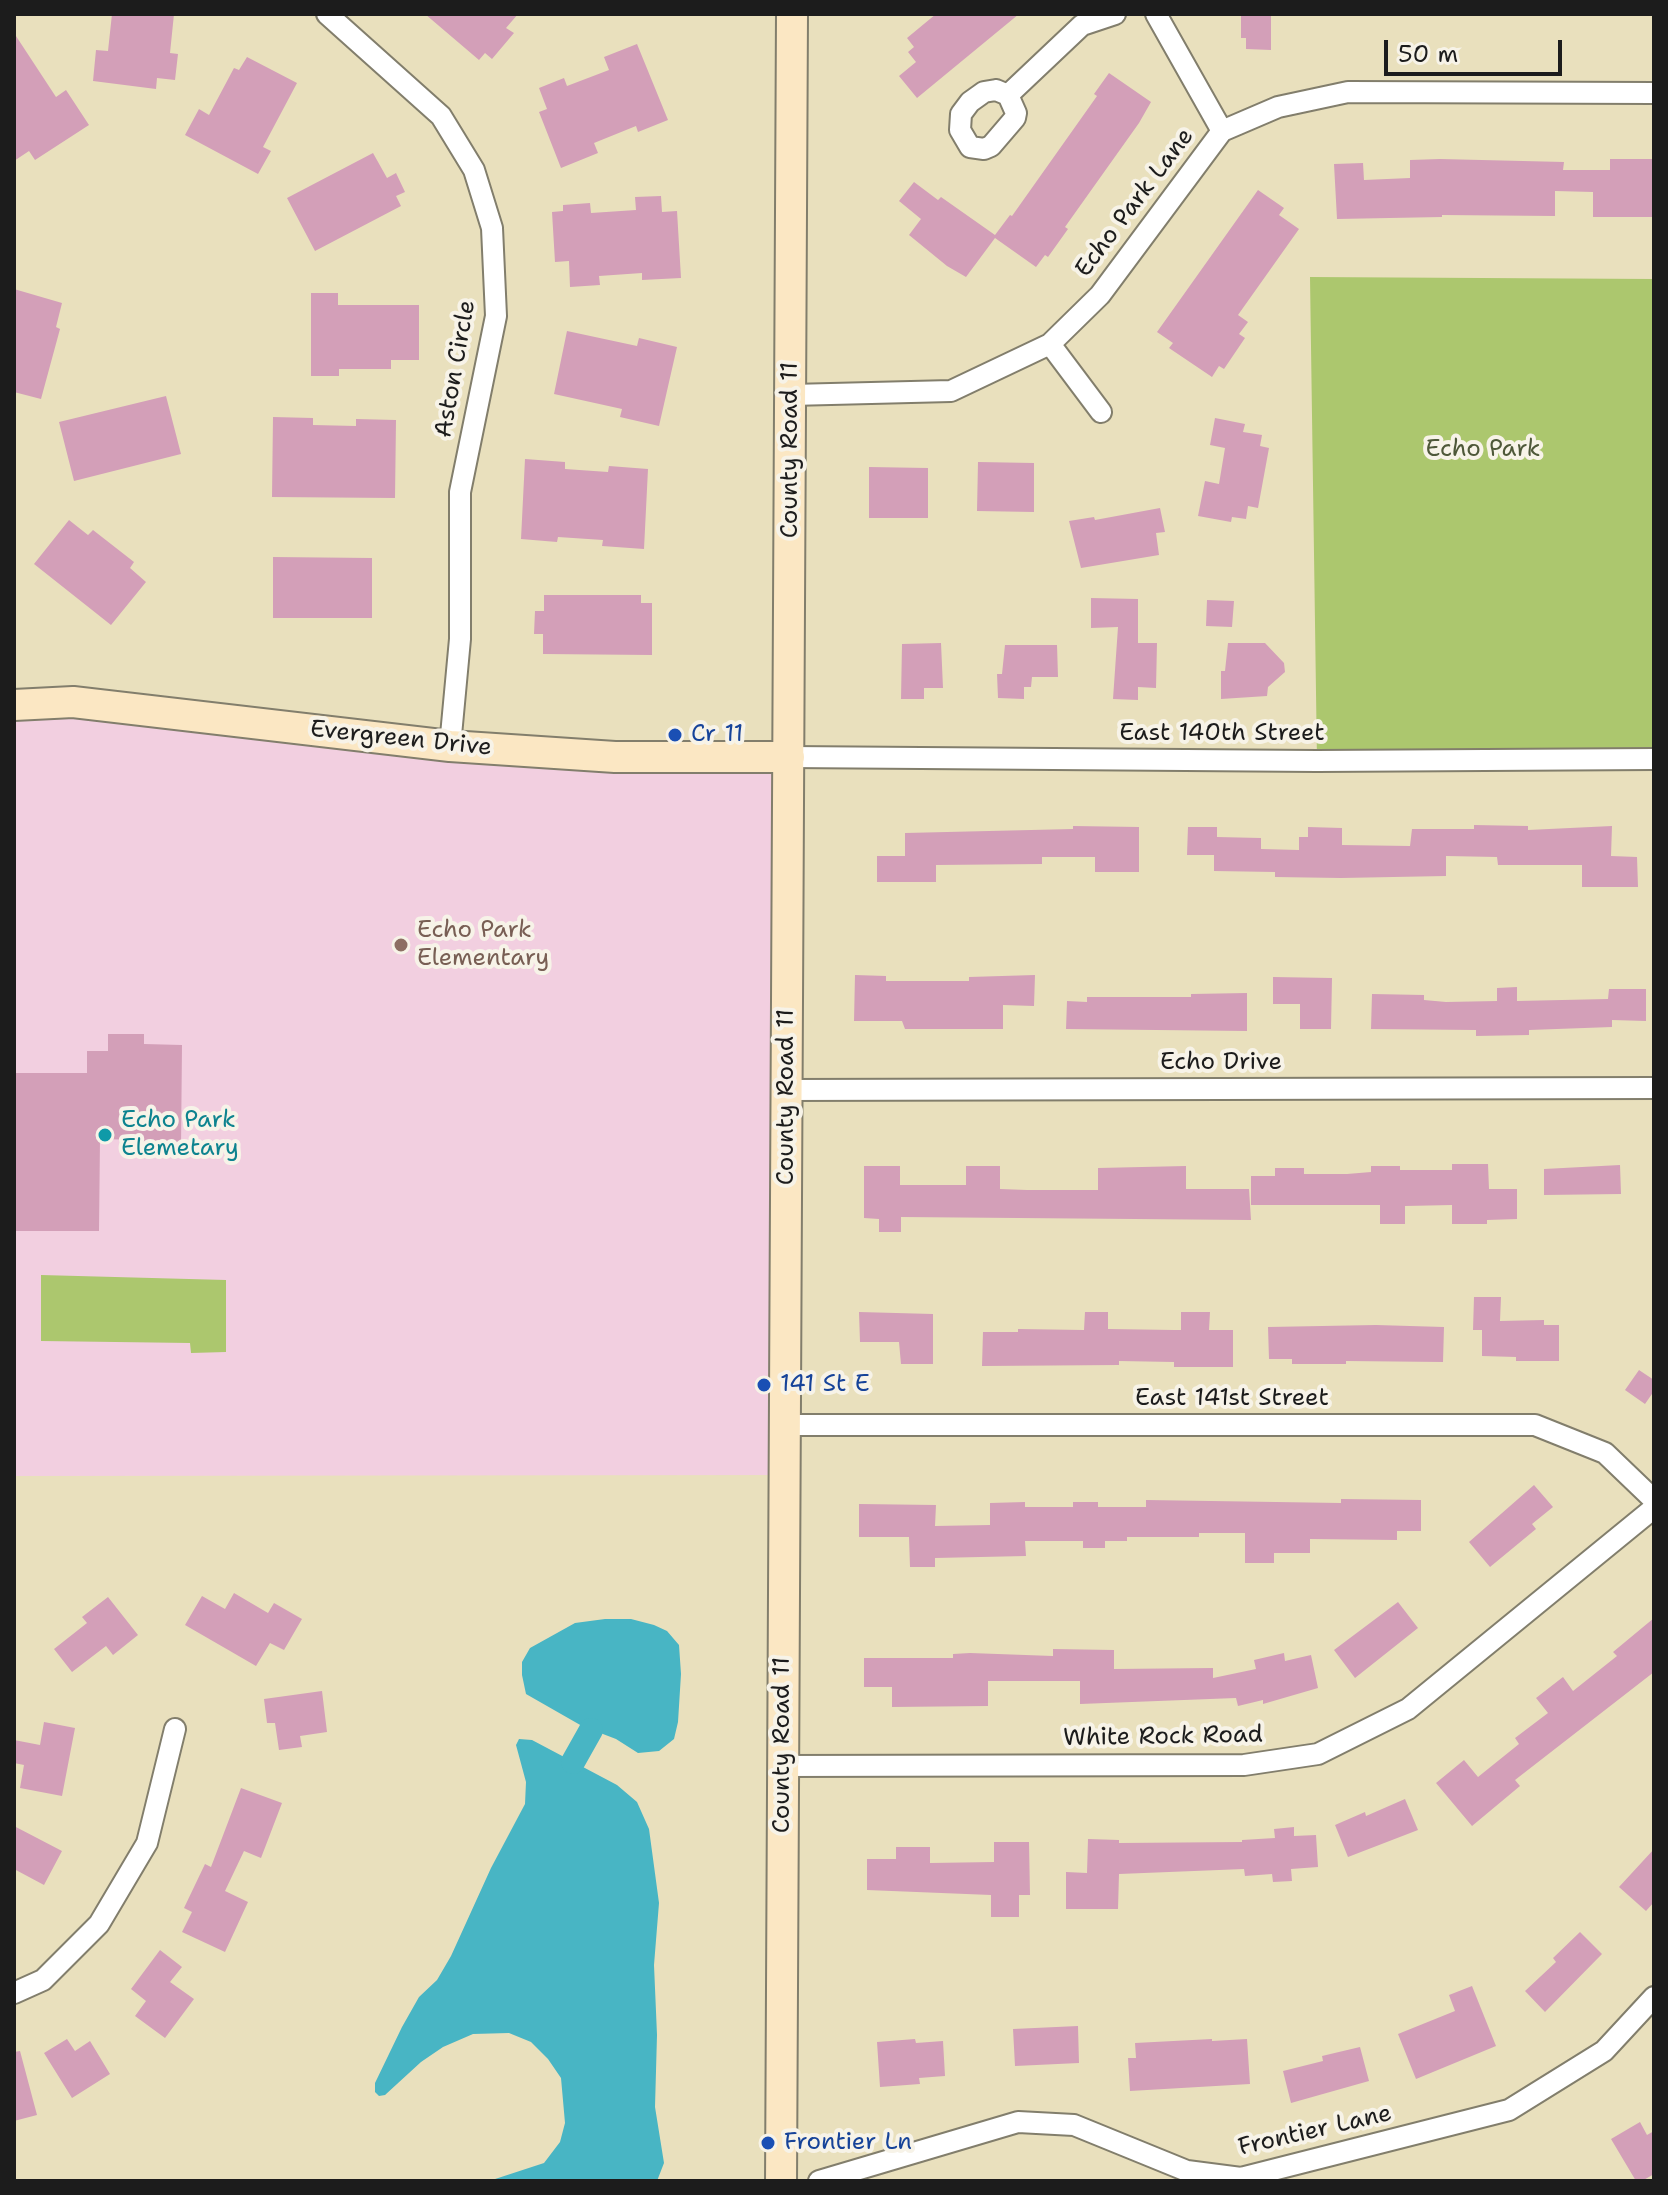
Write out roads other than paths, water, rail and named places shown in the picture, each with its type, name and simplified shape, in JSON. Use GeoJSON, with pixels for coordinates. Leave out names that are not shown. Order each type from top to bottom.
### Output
{"type":"FeatureCollection","features":[{"type":"Feature","properties":{"kind":"street","name":"Aston Circle"},"geometry":{"type":"LineString","coordinates":[[327,14],[441,116],[474,170],[492,228],[496,316],[460,492],[460,639],[450,746]]}},
{"type":"Feature","properties":{"kind":"street","name":"County Road 11"},"geometry":{"type":"LineString","coordinates":[[781,2181],[792,14]]}},
{"type":"Feature","properties":{"kind":"street"},"geometry":{"type":"LineString","coordinates":[[1008,95],[1082,25],[1115,14]]}},
{"type":"Feature","properties":{"kind":"street"},"geometry":{"type":"LineString","coordinates":[[1156,14],[1222,131]]}},
{"type":"Feature","properties":{"kind":"street","name":"Echo Park Lane"},"geometry":{"type":"LineString","coordinates":[[791,395],[951,391],[1050,344],[1100,295],[1222,131],[1278,107],[1348,92],[1654,93]]}},
{"type":"Feature","properties":{"kind":"street"},"geometry":{"type":"LineString","coordinates":[[1050,344],[1101,412]]}},
{"type":"Feature","properties":{"kind":"street","name":"Evergreen Drive"},"geometry":{"type":"LineString","coordinates":[[14,705],[73,702],[450,746],[615,757],[789,757]]}},
{"type":"Feature","properties":{"kind":"street","name":"East 140th Street"},"geometry":{"type":"LineString","coordinates":[[789,757],[1317,761],[1654,759]]}},
{"type":"Feature","properties":{"kind":"street","name":"Echo Drive"},"geometry":{"type":"LineString","coordinates":[[787,1090],[1654,1088]]}},
{"type":"Feature","properties":{"kind":"street","name":"East 141st Street"},"geometry":{"type":"LineString","coordinates":[[786,1425],[1535,1425],[1605,1453],[1654,1500]]}},
{"type":"Feature","properties":{"kind":"street","name":"White Rock Road"},"geometry":{"type":"LineString","coordinates":[[783,1766],[1244,1765],[1318,1754],[1408,1709],[1654,1508]]}},
{"type":"Feature","properties":{"kind":"street"},"geometry":{"type":"LineString","coordinates":[[14,1993],[43,1980],[99,1924],[147,1843],[175,1729]]}},
{"type":"Feature","properties":{"kind":"street","name":"Frontier Lane"},"geometry":{"type":"LineString","coordinates":[[819,2181],[1018,2122],[1074,2125],[1187,2171],[1241,2178],[1509,2110],[1604,2051],[1654,1997]]}},
{"type":"Feature","properties":{"kind":"water"},"geometry":{"type":"Polygon","coordinates":[[[631,1619],[654,1625],[667,1631],[679,1645],[678,1722],[674,1739],[659,1751],[638,1753],[526,1694],[522,1662],[530,1648],[575,1623],[631,1619]]]}},
{"type":"Feature","properties":{"kind":"water"},"geometry":{"type":"Polygon","coordinates":[[[519,1739],[532,1740],[617,1785],[637,1802],[649,1829],[659,1903],[654,1965],[657,2035],[655,2107],[664,2163],[657,2181],[489,2181],[544,2163],[560,2142],[565,2123],[561,2078],[531,2042],[509,2033],[473,2034],[443,2047],[421,2062],[385,2095],[379,2096],[375,2092],[375,2083],[402,2027],[419,1997],[437,1980],[451,1956],[491,1868],[525,1804],[526,1782],[516,1745],[519,1739]]]}},
{"type":"Feature","properties":{"kind":"waterway"},"geometry":{"type":"LineString","coordinates":[[573,1762],[591,1730]]}},
{"type":"Feature","properties":{"kind":"place","name":"Cr 11"},"geometry":{"type":"Point","coordinates":[675,735]}},
{"type":"Feature","properties":{"kind":"place","name":"Echo Park Elementary"},"geometry":{"type":"Point","coordinates":[401,945]}},
{"type":"Feature","properties":{"kind":"place","name":"Echo Park Elemetary"},"geometry":{"type":"Point","coordinates":[105,1135]}},
{"type":"Feature","properties":{"kind":"place","name":"141 St E"},"geometry":{"type":"Point","coordinates":[764,1385]}},
{"type":"Feature","properties":{"kind":"place","name":"Frontier Ln"},"geometry":{"type":"Point","coordinates":[768,2143]}},
{"type":"Feature","properties":{"kind":"park label","name":"Echo Park"},"geometry":{"type":"Point","coordinates":[1483,450]}}]}
